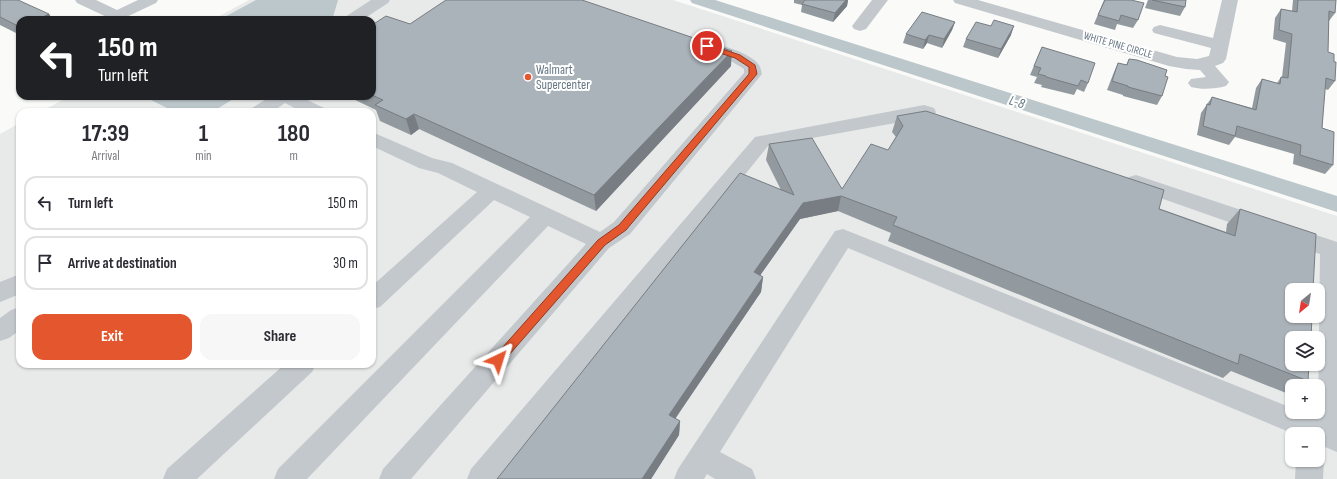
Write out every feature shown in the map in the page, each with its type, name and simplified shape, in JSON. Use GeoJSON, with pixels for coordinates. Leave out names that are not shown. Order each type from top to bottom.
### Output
{"type":"FeatureCollection","features":[{"type":"Feature","properties":{"kind":"lane"},"geometry":{"type":"LineString","coordinates":[[83,0],[117,16],[150,0]]}},
{"type":"Feature","properties":{"kind":"lane"},"geometry":{"type":"LineString","coordinates":[[357,16],[382,0]]}},
{"type":"Feature","properties":{"kind":"lane"},"geometry":{"type":"LineString","coordinates":[[860,26],[880,0]]}},
{"type":"Feature","properties":{"kind":"lane","name":"WHITE PINE CIRCLE"},"geometry":{"type":"LineString","coordinates":[[961,0],[1175,62],[1188,65],[1204,64]]}},
{"type":"Feature","properties":{"kind":"lane"},"geometry":{"type":"LineString","coordinates":[[1204,64],[1211,63],[1217,59],[1230,0]]}},
{"type":"Feature","properties":{"kind":"lane"},"geometry":{"type":"LineString","coordinates":[[1160,30],[1220,45]]}},
{"type":"Feature","properties":{"kind":"lane"},"geometry":{"type":"LineString","coordinates":[[393,479],[602,242],[622,228],[753,74],[752,67],[738,57],[685,39]]}},
{"type":"Feature","properties":{"kind":"lane"},"geometry":{"type":"LineString","coordinates":[[1197,83],[1220,82],[1204,64]]}},
{"type":"Feature","properties":{"kind":"lane"},"geometry":{"type":"LineString","coordinates":[[265,108],[278,100]]}},
{"type":"Feature","properties":{"kind":"lane"},"geometry":{"type":"LineString","coordinates":[[292,100],[307,108]]}},
{"type":"Feature","properties":{"kind":"lane"},"geometry":{"type":"LineString","coordinates":[[481,479],[762,141],[924,111],[946,119]]}},
{"type":"Feature","properties":{"kind":"lane"},"geometry":{"type":"LineString","coordinates":[[376,140],[426,163],[445,168],[602,242]]}},
{"type":"Feature","properties":{"kind":"lane"},"geometry":{"type":"LineString","coordinates":[[1121,177],[1334,250],[1330,419],[1325,427]]}},
{"type":"Feature","properties":{"kind":"lane"},"geometry":{"type":"LineString","coordinates":[[376,296],[492,190]]}},
{"type":"Feature","properties":{"kind":"lane"},"geometry":{"type":"LineString","coordinates":[[288,479],[545,215]]}},
{"type":"Feature","properties":{"kind":"lane"},"geometry":{"type":"LineString","coordinates":[[742,479],[695,468],[843,237],[1304,427]]}},
{"type":"Feature","properties":{"kind":"lane"},"geometry":{"type":"LineString","coordinates":[[0,293],[16,285]]}},
{"type":"Feature","properties":{"kind":"lane"},"geometry":{"type":"LineString","coordinates":[[0,331],[16,320]]}},
{"type":"Feature","properties":{"kind":"lane"},"geometry":{"type":"LineString","coordinates":[[177,479],[299,368]]}},
{"type":"Feature","properties":{"kind":"lane"},"geometry":{"type":"LineString","coordinates":[[1309,479],[1310,467]]}},
{"type":"Feature","properties":{"kind":"shaded area"},"geometry":{"type":"Polygon","coordinates":[[[249,0],[673,0],[1337,216],[1337,479],[0,479],[0,134],[16,125],[16,368],[376,368],[376,108],[48,108],[62,100],[376,100],[376,16],[219,16],[249,0]]]}},
{"type":"Feature","properties":{"kind":"shaded area"},"geometry":{"type":"Polygon","coordinates":[[[256,0],[338,0],[333,16],[226,16],[256,0]]]}},
{"type":"Feature","properties":{"kind":"shaded area"},"geometry":{"type":"Polygon","coordinates":[[[151,100],[232,100],[218,108],[167,108],[151,100]]]}},
{"type":"Feature","properties":{"kind":"building"},"geometry":{"type":"Polygon","coordinates":[[[0,0],[18,0],[49,14],[45,16],[16,16],[16,25],[0,17],[0,0]]]}},
{"type":"Feature","properties":{"kind":"building"},"geometry":{"type":"Polygon","coordinates":[[[446,0],[582,0],[732,51],[594,195],[414,114],[406,119],[375,105],[383,100],[376,97],[376,22],[386,16],[410,24],[446,0]]]}},
{"type":"Feature","properties":{"kind":"building"},"geometry":{"type":"Polygon","coordinates":[[[805,0],[846,0],[835,13],[802,4],[805,0]]]}},
{"type":"Feature","properties":{"kind":"building"},"geometry":{"type":"Polygon","coordinates":[[[1105,0],[1131,0],[1144,3],[1138,20],[1121,15],[1119,21],[1098,15],[1105,0]]]}},
{"type":"Feature","properties":{"kind":"building"},"geometry":{"type":"Polygon","coordinates":[[[1152,0],[1186,0],[1185,7],[1152,0]]]}},
{"type":"Feature","properties":{"kind":"building"},"geometry":{"type":"Polygon","coordinates":[[[1298,0],[1336,0],[1335,13],[1329,11],[1328,52],[1334,54],[1334,62],[1336,62],[1335,81],[1326,78],[1322,128],[1334,132],[1333,165],[1300,155],[1301,145],[1237,126],[1235,136],[1203,126],[1207,104],[1210,105],[1212,97],[1256,110],[1262,79],[1280,84],[1281,77],[1288,78],[1292,34],[1279,30],[1281,9],[1297,12],[1298,0]]]}},
{"type":"Feature","properties":{"kind":"building"},"geometry":{"type":"Polygon","coordinates":[[[922,12],[955,22],[944,39],[929,35],[925,40],[906,34],[922,12]]]}},
{"type":"Feature","properties":{"kind":"building"},"geometry":{"type":"Polygon","coordinates":[[[994,20],[1014,26],[1001,49],[966,39],[976,22],[991,26],[994,20]]]}},
{"type":"Feature","properties":{"kind":"building"},"geometry":{"type":"Polygon","coordinates":[[[1042,47],[1095,63],[1088,83],[1081,80],[1078,86],[1038,74],[1041,68],[1034,66],[1042,47]]]}},
{"type":"Feature","properties":{"kind":"building"},"geometry":{"type":"Polygon","coordinates":[[[1129,59],[1137,60],[1167,70],[1165,76],[1168,77],[1162,96],[1112,81],[1118,63],[1127,65],[1129,59]]]}},
{"type":"Feature","properties":{"kind":"building"},"geometry":{"type":"Polygon","coordinates":[[[926,111],[1164,190],[1159,209],[1235,236],[1240,209],[1316,234],[1313,283],[1285,283],[1285,323],[1312,323],[1311,331],[1285,331],[1285,371],[1309,371],[1308,379],[1303,379],[1240,354],[1238,364],[893,225],[897,217],[841,196],[803,203],[754,272],[763,277],[669,415],[680,421],[642,479],[497,479],[740,173],[794,195],[769,144],[812,138],[842,189],[871,144],[888,150],[903,126],[897,116],[926,111]]]}},
{"type":"Feature","properties":{"kind":"waterway","name":"L-8"},"geometry":{"type":"LineString","coordinates":[[698,0],[1337,204]]}},
{"type":"Feature","properties":{"kind":"place","name":"Walmart Supercenter"},"geometry":{"type":"Point","coordinates":[528,77]}},
{"type":"Feature","properties":{"kind":"route"},"geometry":{"type":"LineString","coordinates":[[498,360],[602,242],[622,228],[753,74],[752,67],[738,57],[707,46]]}}]}
